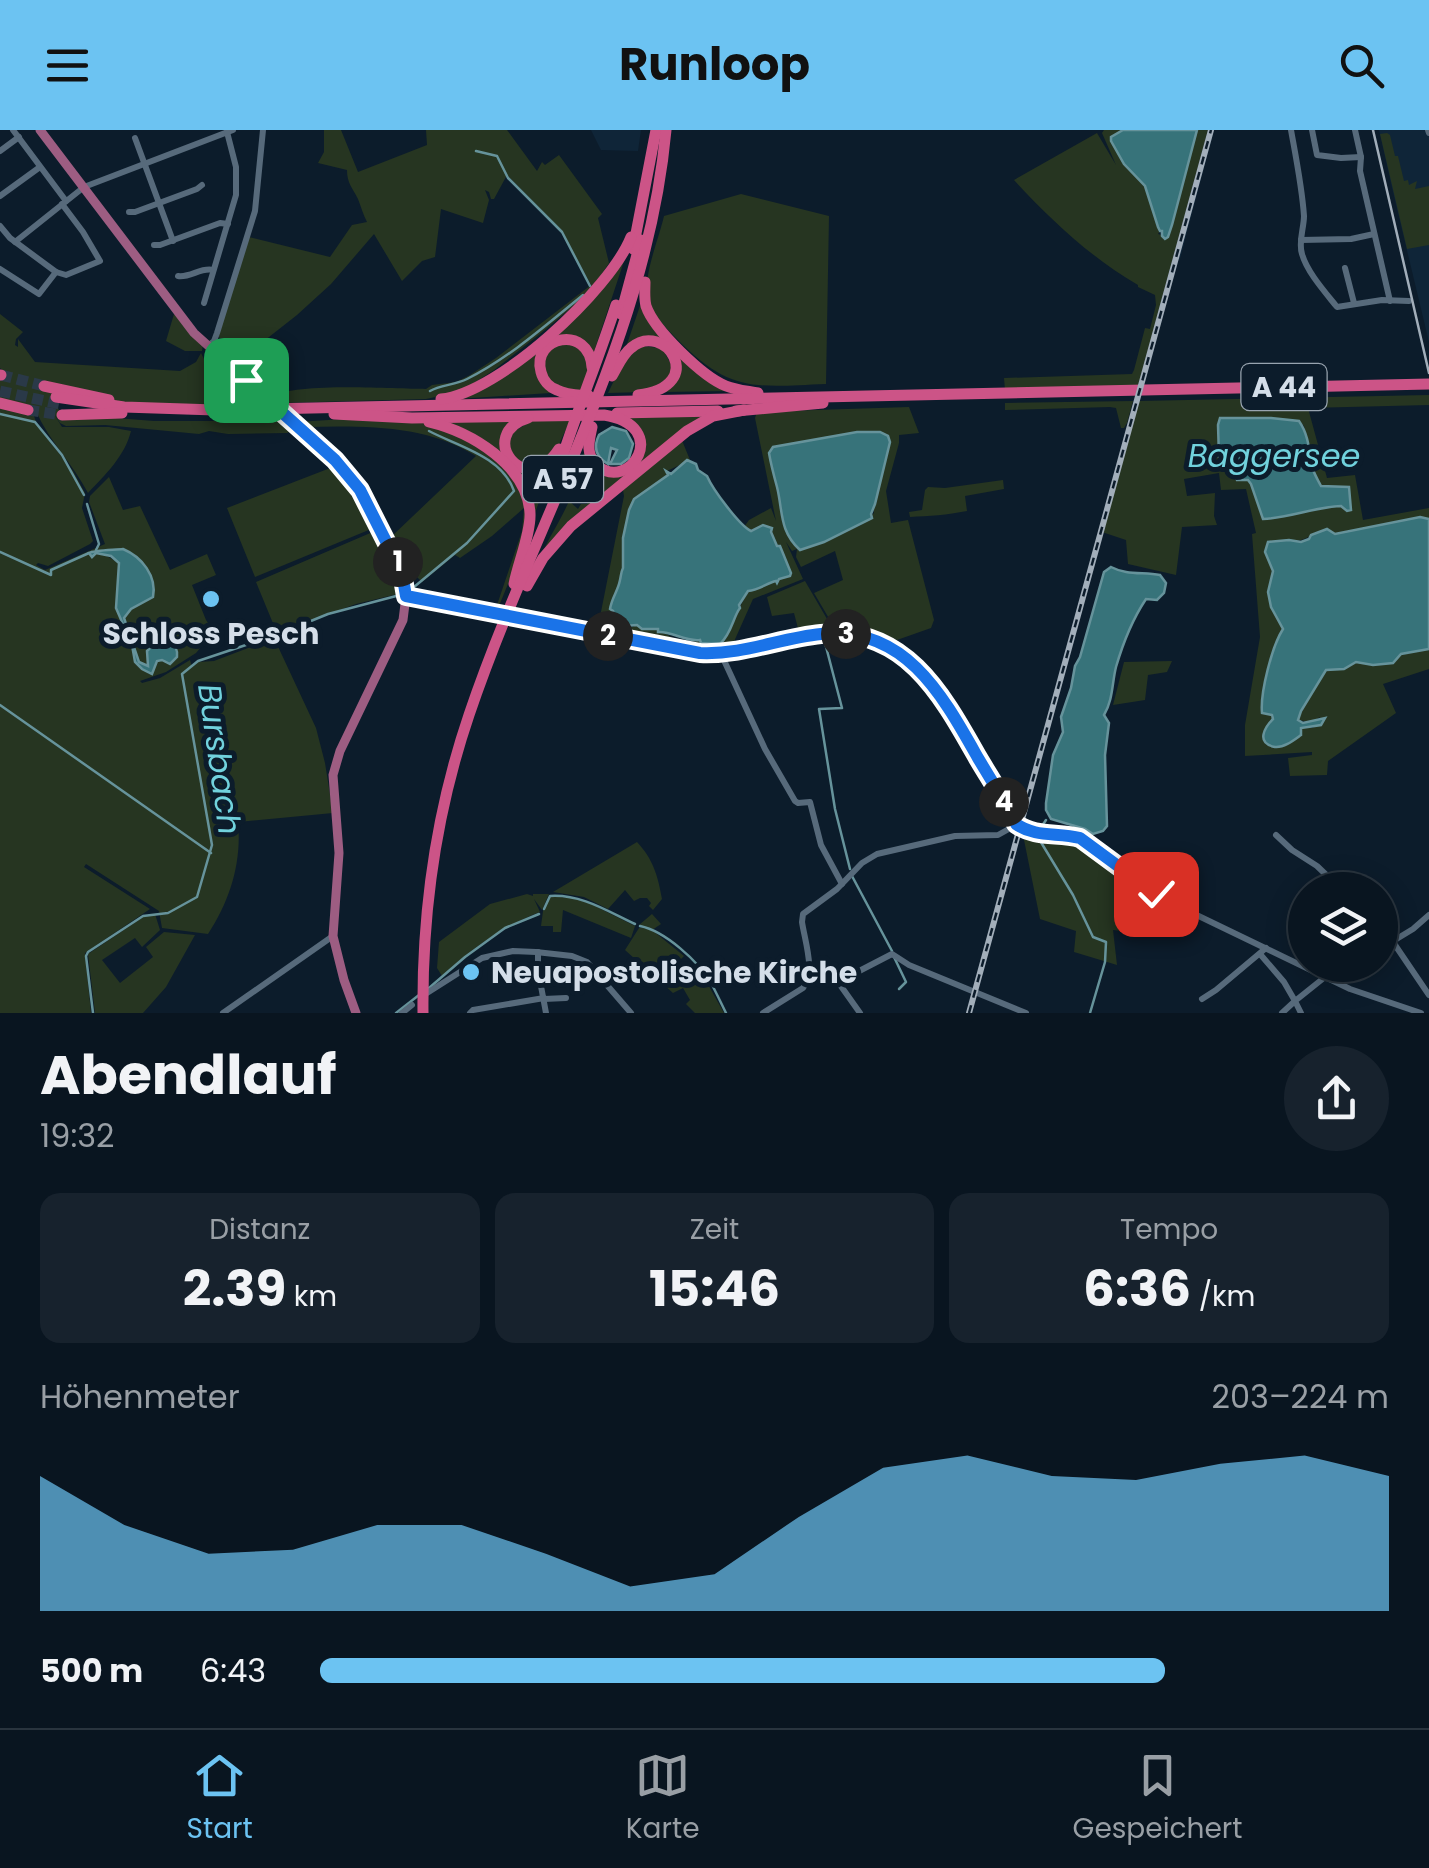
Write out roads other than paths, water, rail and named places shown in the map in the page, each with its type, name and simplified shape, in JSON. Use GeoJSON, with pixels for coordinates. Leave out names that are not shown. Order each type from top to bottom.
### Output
{"type":"FeatureCollection","features":[{"type":"Feature","properties":{"kind":"highway"},"geometry":{"type":"LineString","coordinates":[[660,130],[627,270],[590,381],[576,405],[558,453],[542,468],[524,469],[508,455],[504,441],[516,422],[576,405],[744,410]]}},
{"type":"Feature","properties":{"kind":"highway","name":"A 57"},"geometry":{"type":"LineString","coordinates":[[420,1002],[426,914],[438,832],[458,747],[623,330],[652,227],[660,130]]}},
{"type":"Feature","properties":{"kind":"highway","name":"A 57"},"geometry":{"type":"LineString","coordinates":[[420,1002],[424,882],[440,796],[463,713],[520,586],[624,302],[644,226],[660,130]]}},
{"type":"Feature","properties":{"kind":"highway"},"geometry":{"type":"LineString","coordinates":[[369,406],[454,398],[504,370],[590,297],[621,258],[641,209]]}},
{"type":"Feature","properties":{"kind":"highway"},"geometry":{"type":"LineString","coordinates":[[612,376],[644,282],[652,227]]}},
{"type":"Feature","properties":{"kind":"highway"},"geometry":{"type":"LineString","coordinates":[[644,282],[647,309],[678,347],[720,384],[758,393]]}},
{"type":"Feature","properties":{"kind":"highway"},"geometry":{"type":"LineString","coordinates":[[590,381],[591,356],[580,342],[563,339],[544,350],[540,364],[543,378],[590,421],[588,448],[595,463],[615,472],[631,466],[641,452],[639,435],[607,407]]}},
{"type":"Feature","properties":{"kind":"highway"},"geometry":{"type":"LineString","coordinates":[[488,666],[590,421],[625,354],[638,343],[651,341],[664,345],[674,356],[674,376],[666,387],[607,407],[590,421]]}},
{"type":"Feature","properties":{"kind":"highway"},"geometry":{"type":"LineString","coordinates":[[44,386],[137,408]]}},
{"type":"Feature","properties":{"kind":"highway","name":"A 44"},"geometry":{"type":"LineString","coordinates":[[300,412],[369,406],[607,407],[1425,387]]}},
{"type":"Feature","properties":{"kind":"highway"},"geometry":{"type":"LineString","coordinates":[[638,395],[822,394],[830,400]]}},
{"type":"Feature","properties":{"kind":"highway"},"geometry":{"type":"LineString","coordinates":[[520,586],[551,547],[584,515],[696,424],[744,410],[830,400]]}},
{"type":"Feature","properties":{"kind":"highway"},"geometry":{"type":"LineString","coordinates":[[0,403],[28,410]]}},
{"type":"Feature","properties":{"kind":"highway","name":"A 44"},"geometry":{"type":"LineString","coordinates":[[260,412],[182,416],[59,405],[334,414],[576,405]]}},
{"type":"Feature","properties":{"kind":"highway"},"geometry":{"type":"LineString","coordinates":[[552,490],[576,405]]}},
{"type":"Feature","properties":{"kind":"highway"},"geometry":{"type":"LineString","coordinates":[[334,414],[427,422],[460,432],[484,446],[513,474],[524,491],[530,514],[520,586]]}},
{"type":"Feature","properties":{"kind":"highway"},"geometry":{"type":"LineString","coordinates":[[385,418],[540,416]]}},
{"type":"Feature","properties":{"kind":"main road"},"geometry":{"type":"LineString","coordinates":[[40,130],[184,322],[352,479],[404,576],[405,613],[400,628],[335,765],[333,790],[339,853],[332,936],[356,1013]]}},
{"type":"Feature","properties":{"kind":"street"},"geometry":{"type":"LineString","coordinates":[[208,346],[217,334],[255,211],[263,130]]}},
{"type":"Feature","properties":{"kind":"street"},"geometry":{"type":"LineString","coordinates":[[1292,130],[1304,213],[1301,240],[1306,263],[1337,306],[1409,301]]}},
{"type":"Feature","properties":{"kind":"street"},"geometry":{"type":"LineString","coordinates":[[1312,130],[1317,155],[1361,157]]}},
{"type":"Feature","properties":{"kind":"street"},"geometry":{"type":"LineString","coordinates":[[1355,130],[1360,171],[1390,300]]}},
{"type":"Feature","properties":{"kind":"street"},"geometry":{"type":"LineString","coordinates":[[15,242],[84,187],[230,131],[237,179],[234,202],[204,303]]}},
{"type":"Feature","properties":{"kind":"street"},"geometry":{"type":"LineString","coordinates":[[0,151],[16,134],[100,260],[66,276],[15,242],[0,226]]}},
{"type":"Feature","properties":{"kind":"street"},"geometry":{"type":"LineString","coordinates":[[135,138],[173,240]]}},
{"type":"Feature","properties":{"kind":"street"},"geometry":{"type":"LineString","coordinates":[[0,196],[40,166]]}},
{"type":"Feature","properties":{"kind":"street"},"geometry":{"type":"LineString","coordinates":[[129,212],[202,184]]}},
{"type":"Feature","properties":{"kind":"street"},"geometry":{"type":"LineString","coordinates":[[154,245],[220,223],[228,224]]}},
{"type":"Feature","properties":{"kind":"street"},"geometry":{"type":"LineString","coordinates":[[1301,240],[1351,240],[1374,234]]}},
{"type":"Feature","properties":{"kind":"street"},"geometry":{"type":"LineString","coordinates":[[1345,268],[1354,303]]}},
{"type":"Feature","properties":{"kind":"street"},"geometry":{"type":"LineString","coordinates":[[0,269],[39,294],[56,272]]}},
{"type":"Feature","properties":{"kind":"street"},"geometry":{"type":"LineString","coordinates":[[178,276],[213,270]]}},
{"type":"Feature","properties":{"kind":"street"},"geometry":{"type":"LineString","coordinates":[[406,596],[700,653],[744,650],[821,634],[850,634],[880,643],[907,658],[940,695],[1015,822],[1038,835],[1080,838],[1156,894],[1288,961]]}},
{"type":"Feature","properties":{"kind":"street"},"geometry":{"type":"LineString","coordinates":[[722,656],[756,732],[795,802],[810,802],[822,851],[842,884]]}},
{"type":"Feature","properties":{"kind":"street"},"geometry":{"type":"LineString","coordinates":[[764,1013],[808,982],[803,914],[862,863],[885,851],[954,836],[998,835],[1015,822]]}},
{"type":"Feature","properties":{"kind":"street"},"geometry":{"type":"LineString","coordinates":[[1276,835],[1323,872]]}},
{"type":"Feature","properties":{"kind":"street"},"geometry":{"type":"LineString","coordinates":[[1398,938],[1429,915]]}},
{"type":"Feature","properties":{"kind":"street"},"geometry":{"type":"LineString","coordinates":[[223,1013],[332,936]]}},
{"type":"Feature","properties":{"kind":"street"},"geometry":{"type":"LineString","coordinates":[[1398,949],[1429,994]]}},
{"type":"Feature","properties":{"kind":"street"},"geometry":{"type":"LineString","coordinates":[[402,1013],[482,958],[512,951],[572,956],[586,962],[631,1013]]}},
{"type":"Feature","properties":{"kind":"street"},"geometry":{"type":"LineString","coordinates":[[1202,999],[1263,951]]}},
{"type":"Feature","properties":{"kind":"street"},"geometry":{"type":"LineString","coordinates":[[1263,951],[1301,1013]]}},
{"type":"Feature","properties":{"kind":"street"},"geometry":{"type":"LineString","coordinates":[[538,952],[546,1013]]}},
{"type":"Feature","properties":{"kind":"street"},"geometry":{"type":"LineString","coordinates":[[808,982],[838,982],[896,955],[1026,1013]]}},
{"type":"Feature","properties":{"kind":"street"},"geometry":{"type":"LineString","coordinates":[[838,982],[860,1013]]}},
{"type":"Feature","properties":{"kind":"street"},"geometry":{"type":"LineString","coordinates":[[1282,1013],[1319,982]]}},
{"type":"Feature","properties":{"kind":"street"},"geometry":{"type":"LineString","coordinates":[[1338,982],[1366,996],[1421,1013]]}},
{"type":"Feature","properties":{"kind":"street"},"geometry":{"type":"LineString","coordinates":[[470,1012],[566,998]]}},
{"type":"Feature","properties":{"kind":"water"},"geometry":{"type":"Polygon","coordinates":[[[1123,130],[1197,130],[1165,239],[1145,186],[1124,164],[1111,141],[1123,130]]]}},
{"type":"Feature","properties":{"kind":"water","name":"Baggersee"},"geometry":{"type":"Polygon","coordinates":[[[1220,418],[1299,421],[1321,486],[1349,487],[1351,510],[1331,507],[1263,519],[1251,484],[1248,480],[1237,480],[1231,461],[1219,457],[1220,418]]]}},
{"type":"Feature","properties":{"kind":"water"},"geometry":{"type":"Polygon","coordinates":[[[612,427],[626,431],[633,444],[629,458],[621,464],[610,464],[617,450],[611,448],[608,464],[597,451],[599,435],[612,427]]]}},
{"type":"Feature","properties":{"kind":"water"},"geometry":{"type":"Polygon","coordinates":[[[857,432],[880,432],[890,442],[872,518],[800,550],[785,528],[769,453],[773,447],[857,432]]]}},
{"type":"Feature","properties":{"kind":"water"},"geometry":{"type":"Polygon","coordinates":[[[687,460],[707,476],[746,528],[772,528],[791,573],[777,583],[748,591],[720,644],[701,643],[637,625],[623,626],[613,619],[610,609],[623,568],[623,538],[634,499],[668,475],[666,471],[671,474],[687,460]]]}},
{"type":"Feature","properties":{"kind":"water","name":"Baggersee"},"geometry":{"type":"Polygon","coordinates":[[[1420,517],[1429,519],[1429,649],[1401,654],[1393,663],[1356,662],[1344,669],[1326,670],[1298,720],[1303,723],[1325,718],[1321,725],[1301,728],[1301,735],[1285,745],[1269,745],[1263,738],[1273,719],[1272,715],[1262,713],[1263,694],[1283,629],[1268,592],[1273,571],[1265,552],[1268,542],[1301,542],[1327,529],[1335,534],[1420,517]]]}},
{"type":"Feature","properties":{"kind":"water"},"geometry":{"type":"Polygon","coordinates":[[[123,549],[142,562],[154,589],[153,597],[131,609],[124,618],[139,662],[148,666],[147,651],[151,647],[169,643],[177,650],[177,657],[170,664],[157,661],[152,674],[135,662],[116,608],[119,563],[111,556],[96,553],[92,557],[89,553],[123,549]]]}},
{"type":"Feature","properties":{"kind":"water"},"geometry":{"type":"Polygon","coordinates":[[[1111,567],[1160,575],[1166,583],[1157,600],[1146,599],[1141,607],[1116,667],[1104,715],[1109,723],[1105,755],[1107,826],[1093,834],[1051,819],[1046,803],[1053,755],[1063,732],[1061,717],[1075,666],[1104,572],[1111,567]]]}},
{"type":"Feature","properties":{"kind":"waterway"},"geometry":{"type":"LineString","coordinates":[[476,151],[497,156],[508,178],[562,232],[590,286]]}},
{"type":"Feature","properties":{"kind":"waterway"},"geometry":{"type":"LineString","coordinates":[[430,391],[458,383],[498,361],[583,295]]}},
{"type":"Feature","properties":{"kind":"waterway"},"geometry":{"type":"LineString","coordinates":[[0,414],[35,422],[62,455],[84,495]]}},
{"type":"Feature","properties":{"kind":"waterway"},"geometry":{"type":"LineString","coordinates":[[414,587],[467,543],[514,491],[500,469],[489,461],[429,431]]}},
{"type":"Feature","properties":{"kind":"waterway"},"geometry":{"type":"LineString","coordinates":[[87,504],[99,544],[96,550]]}},
{"type":"Feature","properties":{"kind":"waterway"},"geometry":{"type":"LineString","coordinates":[[0,552],[51,575],[51,570],[89,553]]}},
{"type":"Feature","properties":{"kind":"waterway","name":"Bursbach"},"geometry":{"type":"LineString","coordinates":[[93,1013],[88,952],[143,916],[168,913],[197,897],[212,845],[182,674],[198,661],[328,614],[400,595]]}},
{"type":"Feature","properties":{"kind":"waterway"},"geometry":{"type":"LineString","coordinates":[[824,639],[842,708],[819,709],[835,809],[850,869]]}},
{"type":"Feature","properties":{"kind":"waterway"},"geometry":{"type":"LineString","coordinates":[[0,705],[211,853]]}},
{"type":"Feature","properties":{"kind":"waterway"},"geometry":{"type":"LineString","coordinates":[[1038,832],[1046,820]]}},
{"type":"Feature","properties":{"kind":"waterway"},"geometry":{"type":"LineString","coordinates":[[1039,839],[1093,937],[1106,942],[1105,962],[1090,1013]]}},
{"type":"Feature","properties":{"kind":"waterway"},"geometry":{"type":"LineString","coordinates":[[852,876],[892,951]]}},
{"type":"Feature","properties":{"kind":"waterway"},"geometry":{"type":"LineString","coordinates":[[544,909],[550,896],[561,896],[594,904],[635,924]]}},
{"type":"Feature","properties":{"kind":"waterway"},"geometry":{"type":"LineString","coordinates":[[429,988],[505,928],[539,914]]}},
{"type":"Feature","properties":{"kind":"waterway"},"geometry":{"type":"LineString","coordinates":[[640,926],[670,940],[689,957],[711,983],[726,1013]]}},
{"type":"Feature","properties":{"kind":"waterway"},"geometry":{"type":"LineString","coordinates":[[894,957],[906,982],[899,989]]}},
{"type":"Feature","properties":{"kind":"waterway"},"geometry":{"type":"LineString","coordinates":[[396,1013],[419,995]]}},
{"type":"Feature","properties":{"kind":"tunnel"},"geometry":{"type":"LineString","coordinates":[[1,375],[44,386]]}},
{"type":"Feature","properties":{"kind":"tunnel"},"geometry":{"type":"LineString","coordinates":[[0,391],[59,404]]}},
{"type":"Feature","properties":{"kind":"tunnel"},"geometry":{"type":"LineString","coordinates":[[28,410],[62,415]]}},
{"type":"Feature","properties":{"kind":"tram line"},"geometry":{"type":"LineString","coordinates":[[1373,130],[1429,373]]}},
{"type":"Feature","properties":{"kind":"railway"},"geometry":{"type":"LineString","coordinates":[[969,1013],[1211,130]]}},
{"type":"Feature","properties":{"kind":"place","name":"Schloss Pesch"},"geometry":{"type":"Point","coordinates":[211,599]}},
{"type":"Feature","properties":{"kind":"place","name":"Neuapostolische Kirche"},"geometry":{"type":"Point","coordinates":[471,972]}}]}
